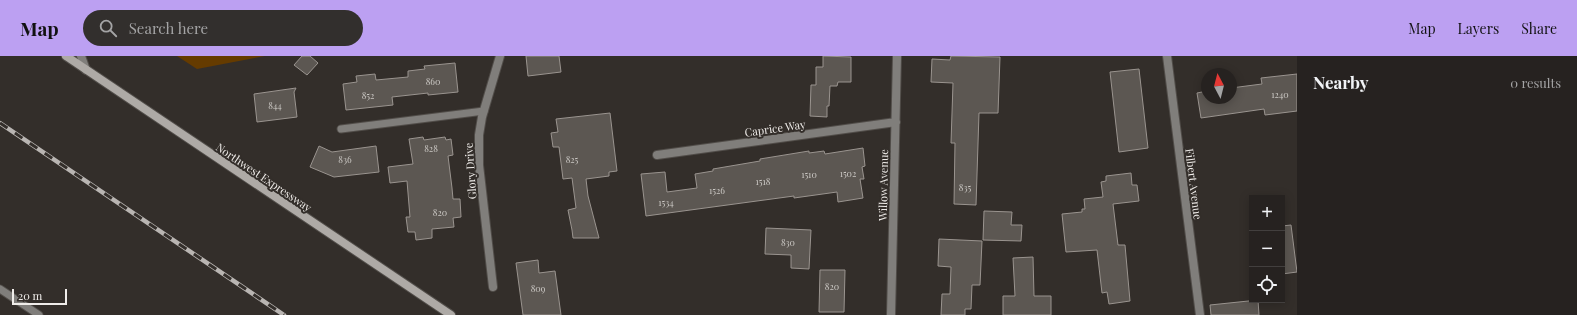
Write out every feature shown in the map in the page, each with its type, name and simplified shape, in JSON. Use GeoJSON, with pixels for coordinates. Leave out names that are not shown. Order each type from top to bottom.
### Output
{"type":"FeatureCollection","features":[{"type":"Feature","properties":{"kind":"main road","name":"Northwest Expressway"},"geometry":{"type":"LineString","coordinates":[[66,56],[451,315]]}},
{"type":"Feature","properties":{"kind":"street"},"geometry":{"type":"LineString","coordinates":[[81,56],[86,70]]}},
{"type":"Feature","properties":{"kind":"street","name":"Glory Drive"},"geometry":{"type":"LineString","coordinates":[[493,287],[479,165],[479,135],[484,111],[500,56]]}},
{"type":"Feature","properties":{"kind":"street","name":"Willow Avenue"},"geometry":{"type":"LineString","coordinates":[[891,315],[897,56]]}},
{"type":"Feature","properties":{"kind":"street","name":"Filbert Avenue"},"geometry":{"type":"LineString","coordinates":[[1167,56],[1200,315]]}},
{"type":"Feature","properties":{"kind":"street","name":"Caprice Way"},"geometry":{"type":"LineString","coordinates":[[657,156],[896,122]]}},
{"type":"Feature","properties":{"kind":"lane"},"geometry":{"type":"LineString","coordinates":[[341,129],[484,111]]}},
{"type":"Feature","properties":{"kind":"lane"},"geometry":{"type":"LineString","coordinates":[[0,289],[39,315]]}},
{"type":"Feature","properties":{"kind":"shaded area"},"geometry":{"type":"Polygon","coordinates":[[[177,56],[265,56],[197,69],[177,56]]]}},
{"type":"Feature","properties":{"kind":"building"},"geometry":{"type":"Polygon","coordinates":[[[302,56],[310,56],[318,63],[307,75],[294,65],[302,56]]]}},
{"type":"Feature","properties":{"kind":"building"},"geometry":{"type":"Polygon","coordinates":[[[526,56],[559,56],[561,72],[528,76],[526,56]]]}},
{"type":"Feature","properties":{"kind":"building"},"geometry":{"type":"Polygon","coordinates":[[[823,56],[851,57],[851,82],[838,82],[837,86],[830,86],[827,117],[810,116],[811,85],[816,85],[816,67],[823,67],[823,56]]]}},
{"type":"Feature","properties":{"kind":"building"},"geometry":{"type":"Polygon","coordinates":[[[951,56],[1000,57],[998,113],[979,113],[976,205],[954,204],[955,143],[951,143],[953,83],[931,82],[932,59],[950,60],[951,56]]]}},
{"type":"Feature","properties":{"kind":"building"},"geometry":{"type":"Polygon","coordinates":[[[455,63],[458,92],[428,95],[428,93],[392,97],[393,105],[346,110],[343,84],[357,82],[356,76],[375,74],[376,80],[408,77],[408,71],[425,69],[424,66],[455,63]]]}},
{"type":"Feature","properties":{"kind":"building"},"geometry":{"type":"Polygon","coordinates":[[[1139,69],[1148,148],[1119,152],[1110,72],[1139,69]]]}},
{"type":"Feature","properties":{"kind":"building"},"geometry":{"type":"Polygon","coordinates":[[[1297,74],[1297,111],[1265,115],[1264,109],[1201,118],[1197,93],[1201,92],[1201,104],[1237,104],[1237,87],[1262,84],[1261,78],[1297,74]]]}},
{"type":"Feature","properties":{"kind":"building"},"geometry":{"type":"Polygon","coordinates":[[[296,88],[294,92],[297,117],[257,122],[254,94],[296,88]]]}},
{"type":"Feature","properties":{"kind":"building"},"geometry":{"type":"Polygon","coordinates":[[[610,113],[617,171],[609,172],[609,176],[586,179],[588,196],[599,238],[573,238],[568,210],[576,208],[572,178],[563,179],[559,147],[553,147],[551,133],[558,132],[556,119],[610,113]]]}},
{"type":"Feature","properties":{"kind":"building"},"geometry":{"type":"Polygon","coordinates":[[[423,137],[424,140],[445,137],[446,140],[451,139],[453,155],[448,156],[453,199],[460,199],[461,217],[453,218],[454,227],[432,229],[432,238],[416,240],[415,232],[408,232],[406,217],[410,217],[407,181],[390,183],[388,167],[413,164],[409,139],[423,137]]]}},
{"type":"Feature","properties":{"kind":"building"},"geometry":{"type":"Polygon","coordinates":[[[319,146],[332,152],[376,146],[379,172],[334,177],[310,167],[319,146]]]}},
{"type":"Feature","properties":{"kind":"building"},"geometry":{"type":"Polygon","coordinates":[[[863,148],[865,166],[862,167],[864,179],[860,179],[863,198],[838,202],[837,192],[794,198],[794,196],[646,216],[641,174],[665,172],[667,192],[697,188],[695,174],[713,171],[713,169],[809,151],[809,153],[824,151],[825,154],[863,148]]]}},
{"type":"Feature","properties":{"kind":"building"},"geometry":{"type":"Polygon","coordinates":[[[1131,173],[1132,185],[1137,185],[1139,201],[1113,204],[1118,245],[1125,245],[1130,301],[1109,304],[1107,292],[1102,293],[1097,250],[1066,252],[1062,214],[1082,212],[1082,209],[1085,209],[1084,199],[1103,197],[1101,182],[1106,181],[1106,176],[1131,173]]]}},
{"type":"Feature","properties":{"kind":"building"},"geometry":{"type":"Polygon","coordinates":[[[984,211],[1012,212],[1011,225],[1022,225],[1021,241],[983,240],[984,211]]]}},
{"type":"Feature","properties":{"kind":"building"},"geometry":{"type":"Polygon","coordinates":[[[1291,225],[1297,272],[1285,274],[1285,231],[1285,226],[1291,225]]]}},
{"type":"Feature","properties":{"kind":"building"},"geometry":{"type":"Polygon","coordinates":[[[766,228],[811,230],[809,269],[791,268],[791,255],[765,254],[766,228]]]}},
{"type":"Feature","properties":{"kind":"building"},"geometry":{"type":"Polygon","coordinates":[[[939,239],[982,241],[980,285],[972,285],[971,309],[965,309],[965,315],[941,315],[942,294],[950,294],[951,267],[938,266],[939,239]]]}},
{"type":"Feature","properties":{"kind":"building"},"geometry":{"type":"Polygon","coordinates":[[[1033,257],[1034,296],[1051,296],[1051,315],[1003,315],[1003,296],[1015,296],[1013,258],[1033,257]]]}},
{"type":"Feature","properties":{"kind":"building"},"geometry":{"type":"Polygon","coordinates":[[[538,260],[539,273],[555,271],[561,315],[523,315],[516,263],[538,260]]]}},
{"type":"Feature","properties":{"kind":"building"},"geometry":{"type":"Polygon","coordinates":[[[820,270],[845,270],[844,312],[819,312],[820,270]]]}},
{"type":"Feature","properties":{"kind":"building"},"geometry":{"type":"Polygon","coordinates":[[[1249,301],[1249,303],[1258,303],[1259,315],[1211,315],[1210,305],[1249,301]]]}},
{"type":"Feature","properties":{"kind":"railway"},"geometry":{"type":"LineString","coordinates":[[0,123],[284,315]]}}]}
